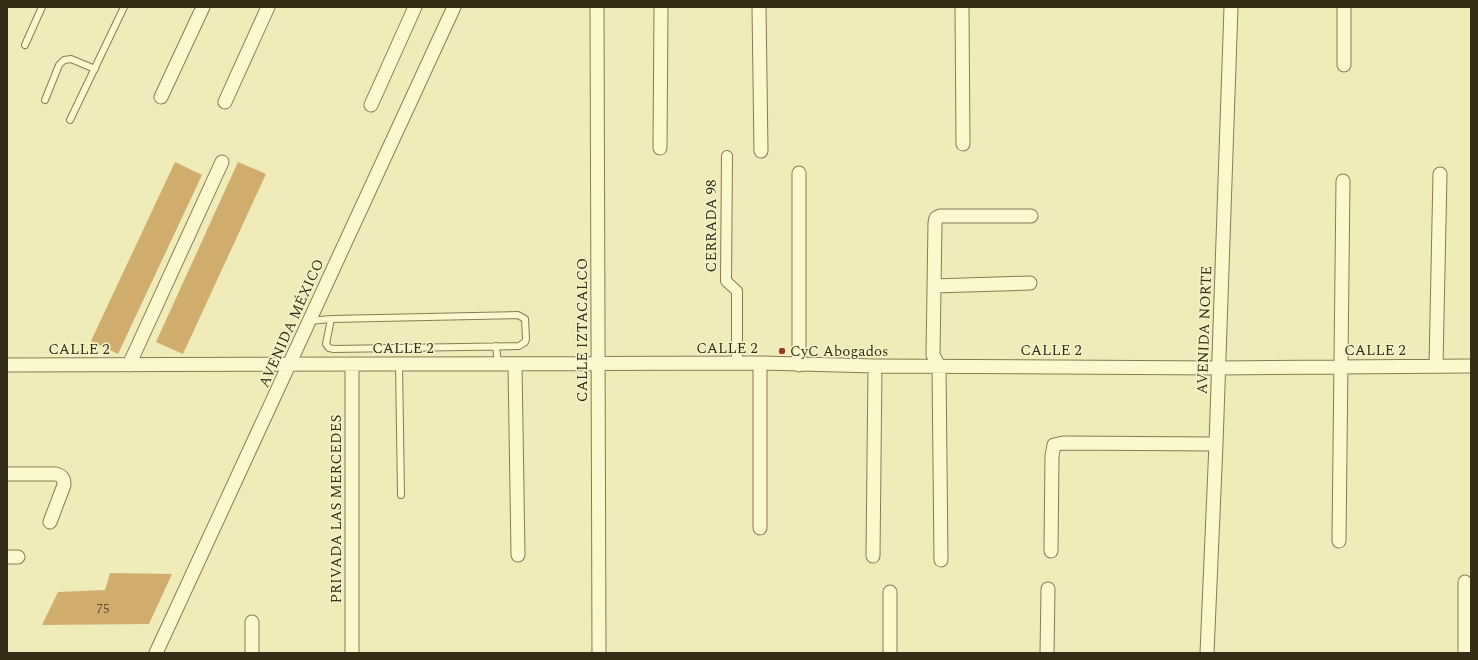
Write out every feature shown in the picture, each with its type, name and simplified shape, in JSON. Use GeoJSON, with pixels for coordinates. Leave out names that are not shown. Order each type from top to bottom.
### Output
{"type":"FeatureCollection","features":[{"type":"Feature","properties":{"kind":"street"},"geometry":{"type":"LineString","coordinates":[[161,97],[203,7]]}},
{"type":"Feature","properties":{"kind":"street"},"geometry":{"type":"LineString","coordinates":[[225,102],[268,7]]}},
{"type":"Feature","properties":{"kind":"street"},"geometry":{"type":"LineString","coordinates":[[371,105],[415,7]]}},
{"type":"Feature","properties":{"kind":"street","name":"AVENIDA MÉXICO"},"geometry":{"type":"LineString","coordinates":[[156,653],[454,7]]}},
{"type":"Feature","properties":{"kind":"street","name":"CALLE IZTACALCO"},"geometry":{"type":"LineString","coordinates":[[597,7],[599,653]]}},
{"type":"Feature","properties":{"kind":"street"},"geometry":{"type":"LineString","coordinates":[[660,148],[661,7]]}},
{"type":"Feature","properties":{"kind":"street"},"geometry":{"type":"LineString","coordinates":[[759,7],[761,151]]}},
{"type":"Feature","properties":{"kind":"street"},"geometry":{"type":"LineString","coordinates":[[962,7],[963,144]]}},
{"type":"Feature","properties":{"kind":"street","name":"AVENIDA NORTE"},"geometry":{"type":"LineString","coordinates":[[1207,653],[1216,444],[1231,7]]}},
{"type":"Feature","properties":{"kind":"street"},"geometry":{"type":"LineString","coordinates":[[1344,7],[1344,65]]}},
{"type":"Feature","properties":{"kind":"street","name":"CERRADA 98"},"geometry":{"type":"LineString","coordinates":[[727,156],[726,281],[736,291],[737,364]]}},
{"type":"Feature","properties":{"kind":"street"},"geometry":{"type":"LineString","coordinates":[[129,365],[222,162]]}},
{"type":"Feature","properties":{"kind":"street"},"geometry":{"type":"LineString","coordinates":[[799,173],[799,365]]}},
{"type":"Feature","properties":{"kind":"street"},"geometry":{"type":"LineString","coordinates":[[1436,366],[1440,174]]}},
{"type":"Feature","properties":{"kind":"street"},"geometry":{"type":"LineString","coordinates":[[1338,541],[1343,181]]}},
{"type":"Feature","properties":{"kind":"street"},"geometry":{"type":"LineString","coordinates":[[941,560],[940,366],[933,355],[934,228],[936,218],[940,216],[1031,216]]}},
{"type":"Feature","properties":{"kind":"street"},"geometry":{"type":"LineString","coordinates":[[934,286],[1030,283]]}},
{"type":"Feature","properties":{"kind":"street"},"geometry":{"type":"LineString","coordinates":[[760,363],[760,528]]}},
{"type":"Feature","properties":{"kind":"street","name":"CALLE 2"},"geometry":{"type":"LineString","coordinates":[[7,365],[760,363],[875,366],[1218,368],[1471,366]]}},
{"type":"Feature","properties":{"kind":"street","name":"PRIVADA LAS MERCEDES"},"geometry":{"type":"LineString","coordinates":[[352,364],[352,653]]}},
{"type":"Feature","properties":{"kind":"street"},"geometry":{"type":"LineString","coordinates":[[516,364],[518,555]]}},
{"type":"Feature","properties":{"kind":"street"},"geometry":{"type":"LineString","coordinates":[[873,556],[875,366]]}},
{"type":"Feature","properties":{"kind":"street"},"geometry":{"type":"LineString","coordinates":[[1052,551],[1052,456],[1054,445],[1063,443],[1216,444]]}},
{"type":"Feature","properties":{"kind":"street"},"geometry":{"type":"LineString","coordinates":[[7,474],[56,474],[61,476],[64,480],[64,484],[50,522]]}},
{"type":"Feature","properties":{"kind":"street"},"geometry":{"type":"LineString","coordinates":[[1465,582],[1465,653]]}},
{"type":"Feature","properties":{"kind":"street"},"geometry":{"type":"LineString","coordinates":[[1047,653],[1048,588]]}},
{"type":"Feature","properties":{"kind":"street"},"geometry":{"type":"LineString","coordinates":[[890,592],[890,653]]}},
{"type":"Feature","properties":{"kind":"street"},"geometry":{"type":"LineString","coordinates":[[252,622],[252,653]]}},
{"type":"Feature","properties":{"kind":"lane"},"geometry":{"type":"LineString","coordinates":[[25,45],[42,7]]}},
{"type":"Feature","properties":{"kind":"lane"},"geometry":{"type":"LineString","coordinates":[[70,120],[124,7]]}},
{"type":"Feature","properties":{"kind":"lane"},"geometry":{"type":"LineString","coordinates":[[45,100],[59,65],[64,60],[71,60],[95,68]]}},
{"type":"Feature","properties":{"kind":"lane"},"geometry":{"type":"LineString","coordinates":[[309,321],[331,319],[522,316],[526,322],[525,342],[519,346],[334,349],[329,348],[326,344],[331,319]]}},
{"type":"Feature","properties":{"kind":"lane"},"geometry":{"type":"LineString","coordinates":[[496,346],[498,364]]}},
{"type":"Feature","properties":{"kind":"lane"},"geometry":{"type":"LineString","coordinates":[[399,364],[401,496]]}},
{"type":"Feature","properties":{"kind":"building"},"geometry":{"type":"Polygon","coordinates":[[[175,162],[202,175],[118,354],[91,341],[175,162]]]}},
{"type":"Feature","properties":{"kind":"building"},"geometry":{"type":"Polygon","coordinates":[[[238,162],[266,174],[183,354],[156,342],[238,162]]]}},
{"type":"Feature","properties":{"kind":"building"},"geometry":{"type":"Polygon","coordinates":[[[110,573],[172,574],[149,624],[42,625],[58,592],[105,590],[110,573]]]}},
{"type":"Feature","properties":{"kind":"place","name":"CyC Abogados"},"geometry":{"type":"Point","coordinates":[782,351]}}]}
